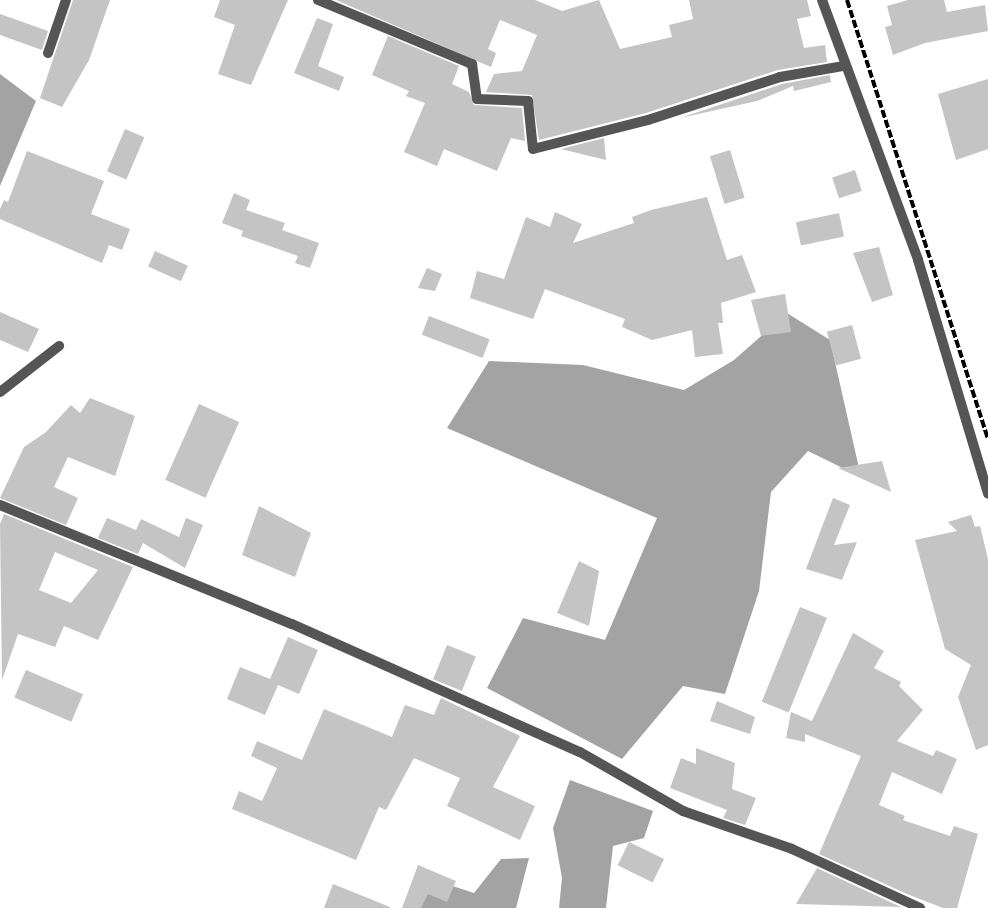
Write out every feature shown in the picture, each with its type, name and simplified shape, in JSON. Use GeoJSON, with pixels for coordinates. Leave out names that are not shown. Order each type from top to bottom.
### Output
{"type":"FeatureCollection","features":[{"type":"Feature","properties":{"kind":"street"},"geometry":{"type":"LineString","coordinates":[[48,53],[66,0]]}},
{"type":"Feature","properties":{"kind":"street"},"geometry":{"type":"LineString","coordinates":[[318,0],[472,64],[477,99],[528,101],[533,149],[648,120],[780,77],[844,66]]}},
{"type":"Feature","properties":{"kind":"street"},"geometry":{"type":"LineString","coordinates":[[822,0],[844,66],[918,260],[988,494]]}},
{"type":"Feature","properties":{"kind":"street"},"geometry":{"type":"LineString","coordinates":[[0,392],[59,346]]}},
{"type":"Feature","properties":{"kind":"street"},"geometry":{"type":"LineString","coordinates":[[0,505],[292,624],[580,752],[683,811],[792,849],[920,908]]}},
{"type":"Feature","properties":{"kind":"shaded area"},"geometry":{"type":"Polygon","coordinates":[[[0,74],[36,101],[0,186],[0,74]]]}},
{"type":"Feature","properties":{"kind":"shaded area"},"geometry":{"type":"Polygon","coordinates":[[[787,313],[830,340],[861,477],[808,451],[771,492],[759,591],[725,694],[683,686],[622,759],[487,688],[523,618],[605,640],[657,518],[447,428],[489,361],[583,365],[684,390],[734,360],[787,313]]]}},
{"type":"Feature","properties":{"kind":"shaded area"},"geometry":{"type":"Polygon","coordinates":[[[570,780],[653,811],[644,838],[613,846],[606,908],[559,908],[562,878],[553,828],[570,780]]]}},
{"type":"Feature","properties":{"kind":"shaded area"},"geometry":{"type":"Polygon","coordinates":[[[529,858],[516,908],[413,908],[428,878],[474,893],[501,859],[529,858]]]}},
{"type":"Feature","properties":{"kind":"building"},"geometry":{"type":"Polygon","coordinates":[[[73,0],[110,0],[89,60],[62,107],[40,98],[73,0]]]}},
{"type":"Feature","properties":{"kind":"building"},"geometry":{"type":"Polygon","coordinates":[[[220,0],[288,0],[251,85],[218,74],[235,25],[214,17],[220,0]]]}},
{"type":"Feature","properties":{"kind":"building"},"geometry":{"type":"Polygon","coordinates":[[[336,0],[535,0],[562,11],[599,0],[620,49],[672,37],[669,25],[693,19],[689,0],[807,0],[811,16],[797,19],[804,48],[825,45],[827,62],[778,70],[646,113],[539,140],[532,95],[486,92],[494,74],[522,71],[537,35],[500,20],[488,49],[496,53],[491,67],[336,0]]]}},
{"type":"Feature","properties":{"kind":"building"},"geometry":{"type":"Polygon","coordinates":[[[908,0],[944,0],[947,12],[985,5],[988,31],[925,43],[893,55],[885,27],[892,25],[887,6],[908,0]]]}},
{"type":"Feature","properties":{"kind":"building"},"geometry":{"type":"Polygon","coordinates":[[[0,14],[48,31],[42,50],[0,35],[0,14]]]}},
{"type":"Feature","properties":{"kind":"building"},"geometry":{"type":"Polygon","coordinates":[[[317,18],[333,24],[318,66],[344,77],[339,91],[294,73],[317,18]]]}},
{"type":"Feature","properties":{"kind":"building"},"geometry":{"type":"Polygon","coordinates":[[[388,36],[459,66],[452,84],[469,92],[474,105],[522,108],[525,141],[511,138],[497,171],[444,149],[437,166],[404,152],[425,103],[406,96],[409,91],[372,75],[388,36]]]}},
{"type":"Feature","properties":{"kind":"building"},"geometry":{"type":"Polygon","coordinates":[[[830,75],[831,82],[794,91],[793,86],[757,101],[680,118],[782,84],[830,75]]]}},
{"type":"Feature","properties":{"kind":"building"},"geometry":{"type":"Polygon","coordinates":[[[988,79],[988,149],[956,160],[938,94],[988,79]]]}},
{"type":"Feature","properties":{"kind":"building"},"geometry":{"type":"Polygon","coordinates":[[[125,129],[144,137],[126,180],[107,171],[125,129]]]}},
{"type":"Feature","properties":{"kind":"building"},"geometry":{"type":"Polygon","coordinates":[[[604,138],[606,160],[561,149],[604,138]]]}},
{"type":"Feature","properties":{"kind":"building"},"geometry":{"type":"Polygon","coordinates":[[[730,150],[745,198],[725,204],[710,156],[730,150]]]}},
{"type":"Feature","properties":{"kind":"building"},"geometry":{"type":"Polygon","coordinates":[[[27,151],[104,181],[91,214],[130,229],[122,250],[109,245],[102,263],[0,219],[0,209],[4,200],[8,202],[27,151]]]}},
{"type":"Feature","properties":{"kind":"building"},"geometry":{"type":"Polygon","coordinates":[[[855,170],[862,191],[839,198],[832,177],[855,170]]]}},
{"type":"Feature","properties":{"kind":"building"},"geometry":{"type":"Polygon","coordinates":[[[234,193],[250,200],[246,210],[285,223],[282,230],[319,243],[310,268],[295,263],[298,256],[241,236],[243,231],[222,223],[234,193]]]}},
{"type":"Feature","properties":{"kind":"building"},"geometry":{"type":"Polygon","coordinates":[[[707,197],[727,260],[742,255],[756,292],[721,303],[723,323],[718,323],[723,354],[695,357],[692,330],[652,340],[622,327],[625,319],[545,289],[533,319],[470,298],[477,271],[504,279],[526,217],[550,227],[555,212],[582,224],[573,243],[634,223],[632,217],[651,210],[707,197]]]}},
{"type":"Feature","properties":{"kind":"building"},"geometry":{"type":"Polygon","coordinates":[[[839,213],[844,236],[801,246],[796,222],[839,213]]]}},
{"type":"Feature","properties":{"kind":"building"},"geometry":{"type":"Polygon","coordinates":[[[879,247],[893,295],[872,302],[853,253],[879,247]]]}},
{"type":"Feature","properties":{"kind":"building"},"geometry":{"type":"Polygon","coordinates":[[[155,251],[188,266],[181,281],[148,267],[155,251]]]}},
{"type":"Feature","properties":{"kind":"building"},"geometry":{"type":"Polygon","coordinates":[[[427,268],[442,274],[435,291],[418,288],[427,268]]]}},
{"type":"Feature","properties":{"kind":"building"},"geometry":{"type":"Polygon","coordinates":[[[785,294],[791,332],[761,336],[751,300],[785,294]]]}},
{"type":"Feature","properties":{"kind":"building"},"geometry":{"type":"Polygon","coordinates":[[[0,312],[39,329],[28,352],[0,340],[0,312]]]}},
{"type":"Feature","properties":{"kind":"building"},"geometry":{"type":"Polygon","coordinates":[[[429,316],[490,339],[483,358],[422,335],[429,316]]]}},
{"type":"Feature","properties":{"kind":"building"},"geometry":{"type":"Polygon","coordinates":[[[852,325],[861,359],[836,366],[827,332],[852,325]]]}},
{"type":"Feature","properties":{"kind":"building"},"geometry":{"type":"Polygon","coordinates":[[[90,398],[135,416],[115,476],[68,457],[54,487],[78,498],[66,525],[0,498],[24,447],[46,432],[71,405],[80,413],[90,398]]]}},
{"type":"Feature","properties":{"kind":"building"},"geometry":{"type":"Polygon","coordinates":[[[199,404],[239,422],[205,498],[165,480],[199,404]]]}},
{"type":"Feature","properties":{"kind":"building"},"geometry":{"type":"Polygon","coordinates":[[[882,461],[891,492],[838,468],[882,461]]]}},
{"type":"Feature","properties":{"kind":"building"},"geometry":{"type":"Polygon","coordinates":[[[833,498],[850,505],[834,545],[857,542],[842,580],[806,569],[833,498]]]}},
{"type":"Feature","properties":{"kind":"building"},"geometry":{"type":"Polygon","coordinates":[[[259,506],[311,533],[295,577],[242,555],[259,506]]]}},
{"type":"Feature","properties":{"kind":"building"},"geometry":{"type":"Polygon","coordinates":[[[4,514],[133,567],[98,640],[64,626],[55,647],[18,634],[2,680],[0,524],[4,514]],[[55,552],[39,590],[71,603],[98,570],[55,552]]]}},
{"type":"Feature","properties":{"kind":"building"},"geometry":{"type":"Polygon","coordinates":[[[971,515],[975,527],[980,526],[988,559],[988,745],[976,750],[958,697],[971,665],[945,649],[915,540],[957,531],[948,522],[971,515]]]}},
{"type":"Feature","properties":{"kind":"building"},"geometry":{"type":"Polygon","coordinates":[[[107,518],[136,530],[141,519],[179,537],[186,518],[203,525],[185,568],[143,543],[138,554],[98,538],[107,518]]]}},
{"type":"Feature","properties":{"kind":"building"},"geometry":{"type":"Polygon","coordinates":[[[579,561],[599,571],[589,626],[557,613],[579,561]]]}},
{"type":"Feature","properties":{"kind":"building"},"geometry":{"type":"Polygon","coordinates":[[[800,607],[827,618],[789,712],[762,702],[800,607]]]}},
{"type":"Feature","properties":{"kind":"building"},"geometry":{"type":"Polygon","coordinates":[[[853,633],[884,651],[874,668],[901,682],[899,686],[923,710],[897,741],[933,756],[936,750],[957,759],[942,794],[892,772],[879,805],[905,816],[903,820],[950,836],[954,826],[978,834],[957,908],[943,908],[907,894],[819,854],[861,756],[805,734],[805,742],[786,738],[791,712],[812,721],[853,633]]]}},
{"type":"Feature","properties":{"kind":"building"},"geometry":{"type":"Polygon","coordinates":[[[288,637],[318,650],[299,694],[278,685],[265,715],[227,699],[240,667],[270,679],[288,637]]]}},
{"type":"Feature","properties":{"kind":"building"},"geometry":{"type":"Polygon","coordinates":[[[447,645],[476,657],[462,691],[433,679],[447,645]]]}},
{"type":"Feature","properties":{"kind":"building"},"geometry":{"type":"Polygon","coordinates":[[[26,670],[83,694],[71,722],[14,698],[26,670]]]}},
{"type":"Feature","properties":{"kind":"building"},"geometry":{"type":"Polygon","coordinates":[[[441,698],[520,736],[493,787],[535,806],[520,840],[447,806],[460,778],[414,758],[386,810],[379,807],[356,860],[232,809],[239,791],[262,801],[277,768],[251,756],[257,741],[302,760],[324,709],[392,737],[405,705],[434,715],[441,698]]]}},
{"type":"Feature","properties":{"kind":"building"},"geometry":{"type":"Polygon","coordinates":[[[717,701],[755,717],[750,734],[710,721],[717,701]]]}},
{"type":"Feature","properties":{"kind":"building"},"geometry":{"type":"Polygon","coordinates":[[[696,748],[735,763],[732,789],[756,798],[745,825],[723,818],[727,810],[670,788],[681,758],[696,764],[696,748]]]}},
{"type":"Feature","properties":{"kind":"building"},"geometry":{"type":"Polygon","coordinates":[[[629,842],[664,859],[653,882],[618,865],[629,842]]]}},
{"type":"Feature","properties":{"kind":"building"},"geometry":{"type":"Polygon","coordinates":[[[418,865],[456,881],[447,902],[428,894],[421,908],[402,908],[418,865]]]}},
{"type":"Feature","properties":{"kind":"building"},"geometry":{"type":"Polygon","coordinates":[[[817,868],[901,907],[796,904],[817,868]]]}},
{"type":"Feature","properties":{"kind":"building"},"geometry":{"type":"Polygon","coordinates":[[[333,884],[390,907],[390,908],[324,908],[333,884]]]}},
{"type":"Feature","properties":{"kind":"railway"},"geometry":{"type":"LineString","coordinates":[[847,0],[988,438]]}}]}
